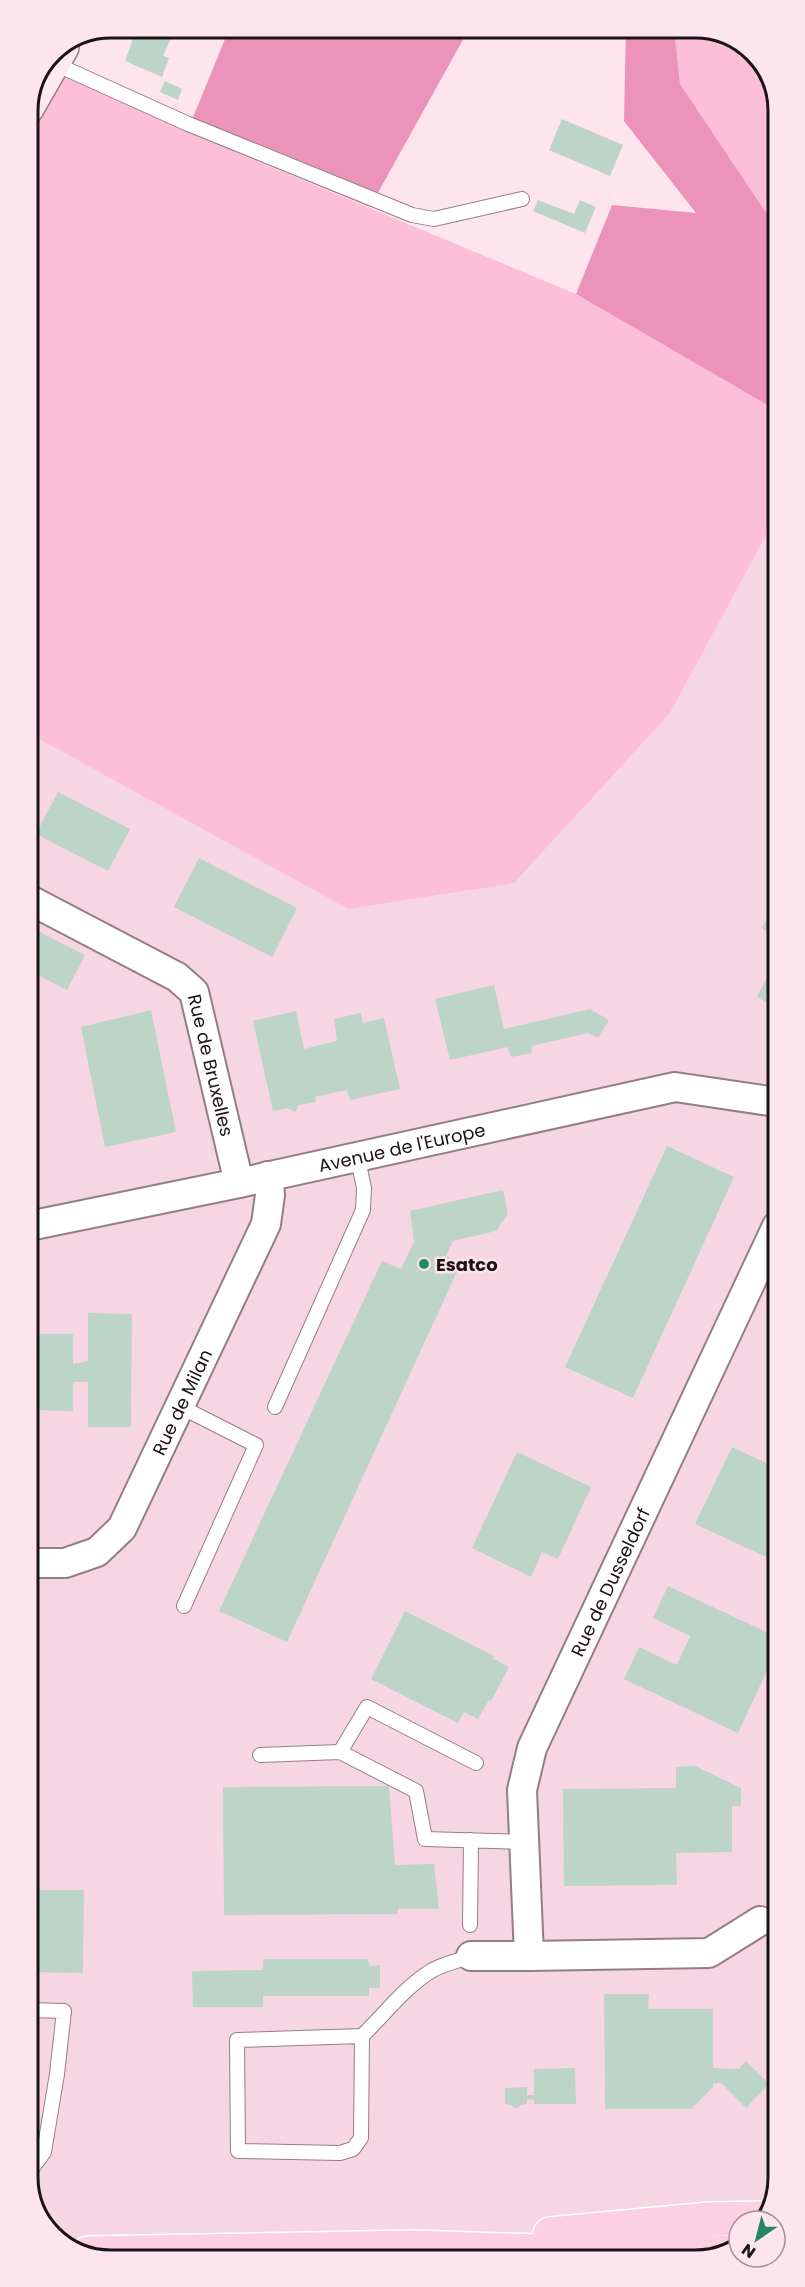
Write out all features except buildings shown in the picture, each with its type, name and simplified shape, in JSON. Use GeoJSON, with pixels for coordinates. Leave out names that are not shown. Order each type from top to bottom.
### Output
{"type":"FeatureCollection","features":[{"type":"Feature","properties":{"kind":"main road"},"geometry":{"type":"LineString","coordinates":[[413,2247],[727,2219]]}},
{"type":"Feature","properties":{"kind":"main road"},"geometry":{"type":"LineString","coordinates":[[288,2249],[413,2247],[494,2250]]}},
{"type":"Feature","properties":{"kind":"street","name":"Rue de Bruxelles"},"geometry":{"type":"LineString","coordinates":[[37,904],[177,977],[194,992],[239,1183]]}},
{"type":"Feature","properties":{"kind":"street","name":"Avenue de l'Europe"},"geometry":{"type":"LineString","coordinates":[[37,1224],[239,1183],[357,1155],[675,1087],[768,1101]]}},
{"type":"Feature","properties":{"kind":"street","name":"Rue de Milan"},"geometry":{"type":"LineString","coordinates":[[37,1563],[65,1563],[97,1552],[122,1528],[266,1224],[270,1195],[268,1176]]}},
{"type":"Feature","properties":{"kind":"street","name":"Rue de Dusseldorf"},"geometry":{"type":"LineString","coordinates":[[529,1956],[522,1790],[532,1748],[768,1245]]}},
{"type":"Feature","properties":{"kind":"street"},"geometry":{"type":"LineString","coordinates":[[471,1956],[709,1953],[760,1921]]}},
{"type":"Feature","properties":{"kind":"lane"},"geometry":{"type":"LineString","coordinates":[[62,57],[186,123],[412,215],[434,219],[522,199]]}},
{"type":"Feature","properties":{"kind":"lane"},"geometry":{"type":"LineString","coordinates":[[274,1407],[363,1210],[364,1188],[357,1155]]}},
{"type":"Feature","properties":{"kind":"lane"},"geometry":{"type":"LineString","coordinates":[[180,1406],[256,1445],[184,1606]]}},
{"type":"Feature","properties":{"kind":"lane"},"geometry":{"type":"LineString","coordinates":[[340,1752],[368,1707],[476,1763]]}},
{"type":"Feature","properties":{"kind":"lane"},"geometry":{"type":"LineString","coordinates":[[260,1755],[340,1752],[416,1791],[425,1839],[524,1842]]}},
{"type":"Feature","properties":{"kind":"lane"},"geometry":{"type":"LineString","coordinates":[[470,1924],[471,1840]]}},
{"type":"Feature","properties":{"kind":"lane"},"geometry":{"type":"LineString","coordinates":[[362,2036],[361,2138],[353,2149],[340,2153],[238,2151],[237,2040],[362,2036],[386,2013],[406,1989],[433,1971],[471,1956]]}},
{"type":"Feature","properties":{"kind":"lane"},"geometry":{"type":"LineString","coordinates":[[37,2010],[64,2011],[57,2074],[44,2152],[37,2162]]}},
{"type":"Feature","properties":{"kind":"shaded area"},"geometry":{"type":"Polygon","coordinates":[[[226,37],[464,38],[370,207],[187,132],[226,37]]]}},
{"type":"Feature","properties":{"kind":"shaded area"},"geometry":{"type":"Polygon","coordinates":[[[626,38],[675,38],[680,84],[768,216],[768,405],[576,294],[612,205],[696,213],[624,121],[626,38]]]}},
{"type":"Feature","properties":{"kind":"shaded area"},"geometry":{"type":"Polygon","coordinates":[[[675,38],[699,38],[722,43],[739,53],[755,70],[765,92],[768,110],[768,216],[680,84],[675,38]]]}},
{"type":"Feature","properties":{"kind":"shaded area"},"geometry":{"type":"Polygon","coordinates":[[[51,69],[187,132],[576,294],[768,405],[768,532],[670,713],[514,883],[348,909],[37,738],[37,110],[43,83],[51,69]]]}},
{"type":"Feature","properties":{"kind":"shaded area"},"geometry":{"type":"Polygon","coordinates":[[[768,532],[768,2176],[760,2209],[727,2209],[727,2242],[713,2247],[694,2250],[106,2249],[83,2244],[66,2234],[50,2217],[40,2195],[37,2176],[37,738],[348,909],[670,713],[768,532]]]}},
{"type":"Feature","properties":{"kind":"place","name":"Esatco"},"geometry":{"type":"Point","coordinates":[424,1264]}}]}
